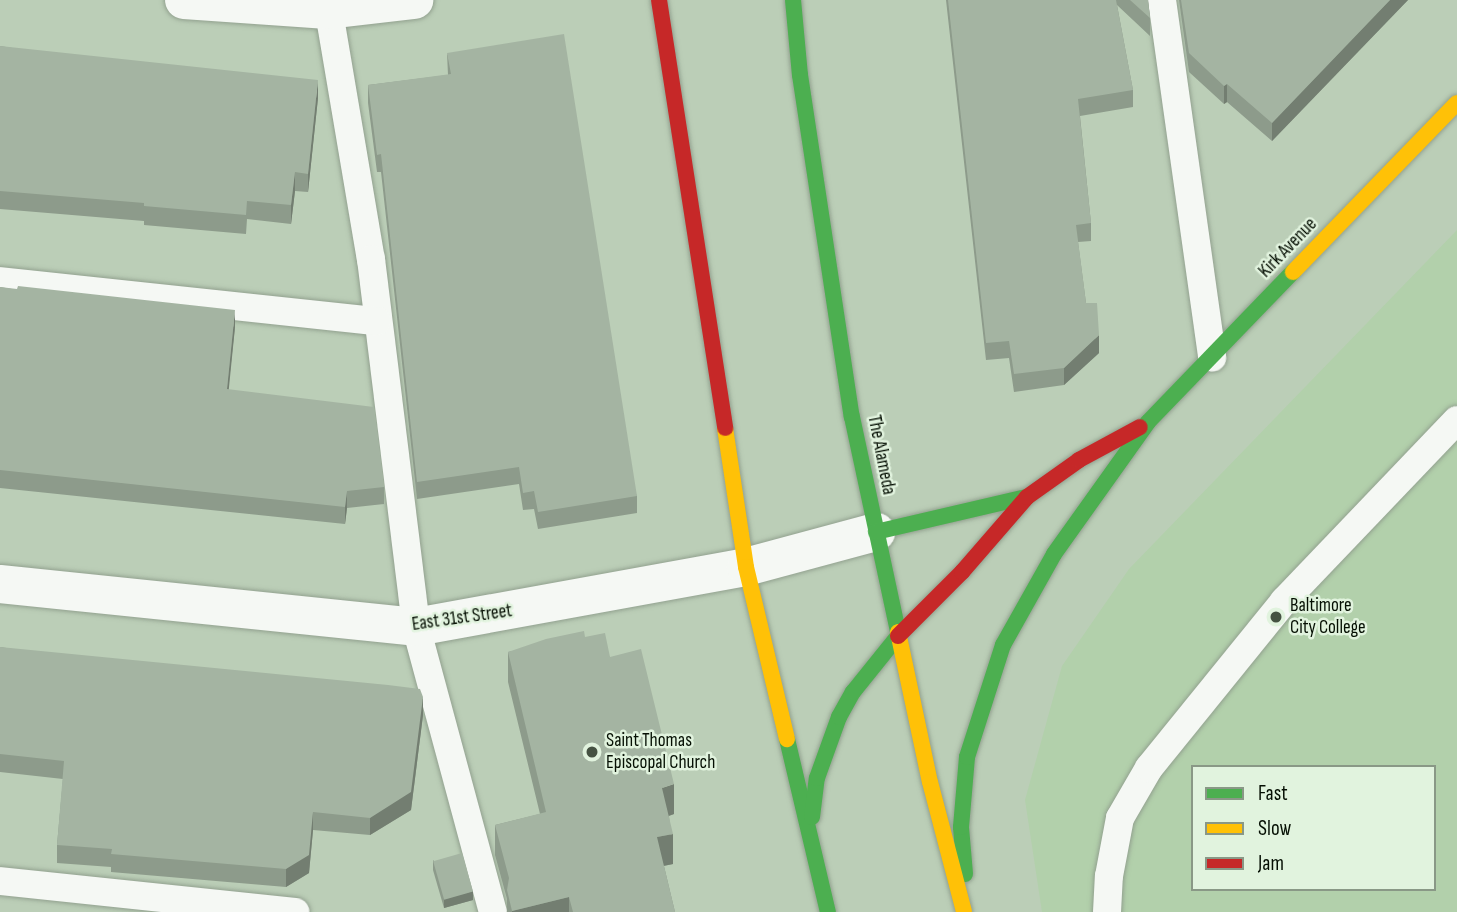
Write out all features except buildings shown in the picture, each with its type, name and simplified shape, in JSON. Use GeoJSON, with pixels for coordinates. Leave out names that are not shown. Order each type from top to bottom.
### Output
{"type":"FeatureCollection","features":[{"type":"Feature","properties":{"kind":"main road"},"geometry":{"type":"LineString","coordinates":[[660,0],[674,114],[746,567],[828,912]]}},
{"type":"Feature","properties":{"kind":"main road","name":"The Alameda"},"geometry":{"type":"LineString","coordinates":[[793,0],[800,75],[839,339],[898,636],[930,782],[964,912]]}},
{"type":"Feature","properties":{"kind":"main road","name":"Kirk Avenue"},"geometry":{"type":"LineString","coordinates":[[970,912],[961,827],[967,757],[992,672],[1019,613],[1054,554],[1148,422],[1457,103]]}},
{"type":"Feature","properties":{"kind":"main road","name":"Kirk Avenue"},"geometry":{"type":"LineString","coordinates":[[811,843],[817,778],[839,717],[853,692],[898,636],[944,592],[1027,498],[1079,460],[1148,422]]}},
{"type":"Feature","properties":{"kind":"main road","name":"Kirk Avenue"},"geometry":{"type":"LineString","coordinates":[[876,532],[1027,498]]}},
{"type":"Feature","properties":{"kind":"street"},"geometry":{"type":"LineString","coordinates":[[184,0],[328,5],[414,0]]}},
{"type":"Feature","properties":{"kind":"street","name":"East 31st Street"},"geometry":{"type":"LineString","coordinates":[[0,584],[416,627],[746,567],[876,532]]}},
{"type":"Feature","properties":{"kind":"lane"},"geometry":{"type":"LineString","coordinates":[[1162,0],[1212,358]]}},
{"type":"Feature","properties":{"kind":"lane"},"geometry":{"type":"LineString","coordinates":[[328,5],[371,258],[416,627],[493,912]]}},
{"type":"Feature","properties":{"kind":"lane"},"geometry":{"type":"LineString","coordinates":[[0,281],[377,320]]}},
{"type":"Feature","properties":{"kind":"lane"},"geometry":{"type":"LineString","coordinates":[[1107,912],[1109,876],[1120,818],[1149,768],[1284,601],[1457,421]]}},
{"type":"Feature","properties":{"kind":"lane"},"geometry":{"type":"LineString","coordinates":[[0,881],[295,912]]}},
{"type":"Feature","properties":{"kind":"shaded area","name":"Baltimore City College"},"geometry":{"type":"Polygon","coordinates":[[[1457,230],[1457,912],[1042,912],[1025,800],[1062,666],[1129,569],[1457,230]]]}},
{"type":"Feature","properties":{"kind":"traffic: fast"},"geometry":{"type":"LineString","coordinates":[[793,0],[800,75],[852,417],[898,632]]}},
{"type":"Feature","properties":{"kind":"traffic: fast"},"geometry":{"type":"LineString","coordinates":[[965,874],[961,827],[967,757],[1003,645],[1054,554],[1148,422],[1293,272]]}},
{"type":"Feature","properties":{"kind":"traffic: fast"},"geometry":{"type":"LineString","coordinates":[[876,532],[1027,497]]}},
{"type":"Feature","properties":{"kind":"traffic: fast"},"geometry":{"type":"LineString","coordinates":[[812,817],[817,778],[839,717],[853,692],[898,636]]}},
{"type":"Feature","properties":{"kind":"traffic: fast"},"geometry":{"type":"LineString","coordinates":[[787,739],[828,912]]}},
{"type":"Feature","properties":{"kind":"traffic: slow"},"geometry":{"type":"LineString","coordinates":[[1293,272],[1457,103]]}},
{"type":"Feature","properties":{"kind":"traffic: slow"},"geometry":{"type":"LineString","coordinates":[[725,428],[746,567],[787,739]]}},
{"type":"Feature","properties":{"kind":"traffic: slow"},"geometry":{"type":"LineString","coordinates":[[898,632],[930,782],[964,912]]}},
{"type":"Feature","properties":{"kind":"traffic: jam"},"geometry":{"type":"LineString","coordinates":[[659,0],[725,428]]}},
{"type":"Feature","properties":{"kind":"traffic: jam"},"geometry":{"type":"LineString","coordinates":[[898,636],[962,572],[1027,497],[1079,460],[1140,427]]}},
{"type":"Feature","properties":{"kind":"place","name":"Baltimore City College"},"geometry":{"type":"Point","coordinates":[1276,617]}},
{"type":"Feature","properties":{"kind":"place","name":"Saint Thomas Episcopal Church"},"geometry":{"type":"Point","coordinates":[592,752]}}]}
